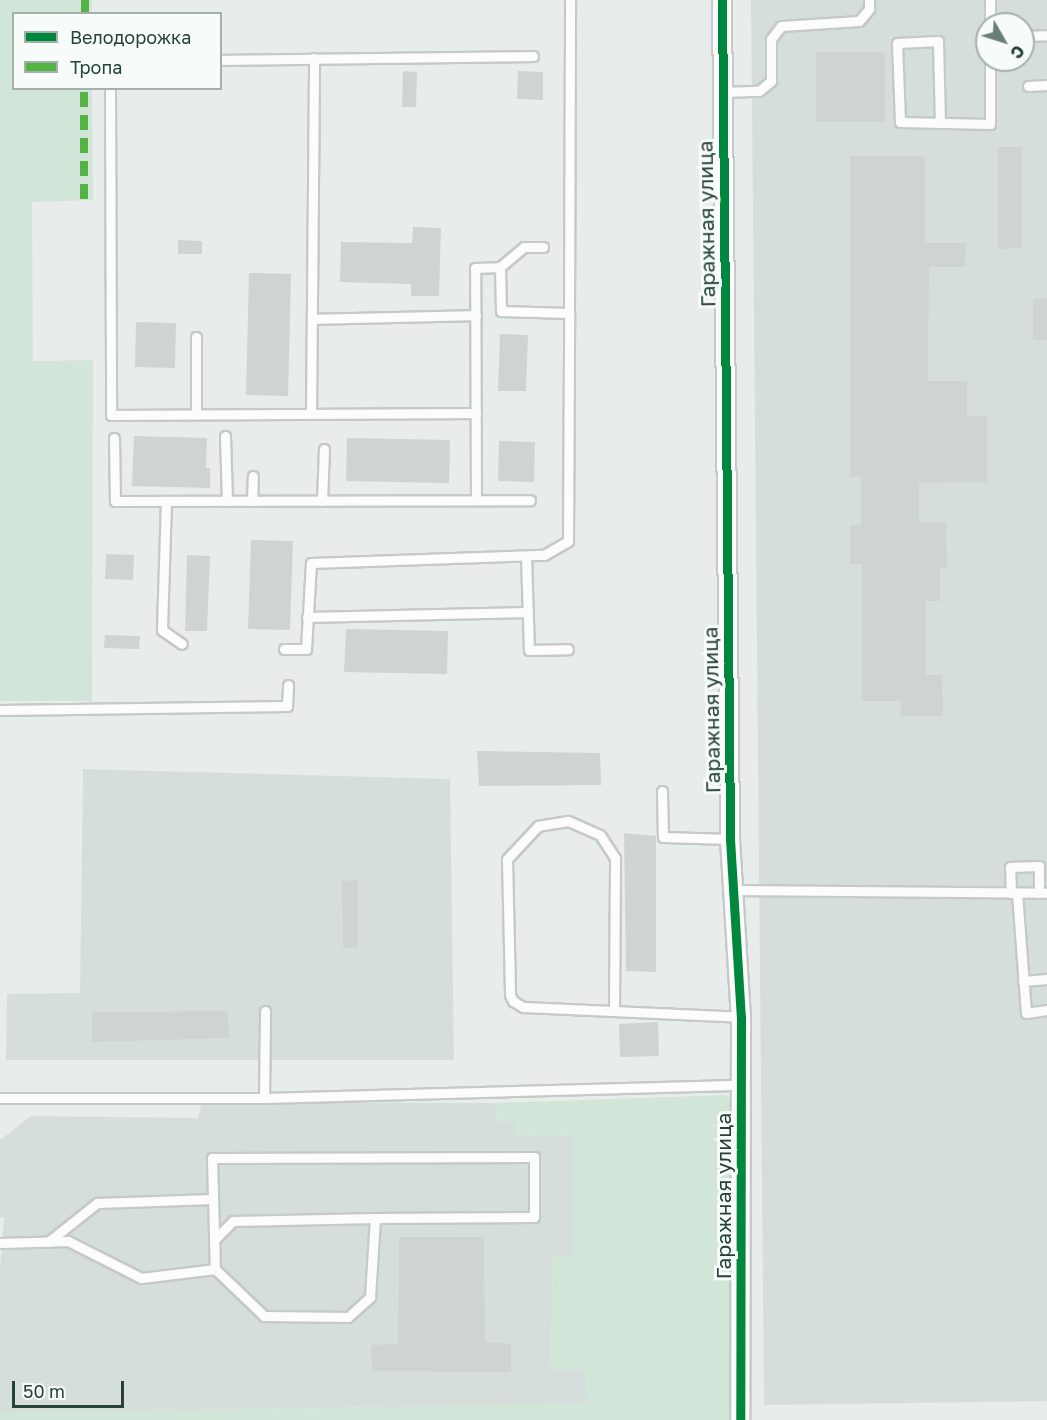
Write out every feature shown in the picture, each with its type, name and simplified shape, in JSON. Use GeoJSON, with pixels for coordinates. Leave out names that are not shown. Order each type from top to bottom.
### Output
{"type":"FeatureCollection","features":[{"type":"Feature","properties":{"kind":"street","name":"Гаражная улица"},"geometry":{"type":"LineString","coordinates":[[722,0],[730,839],[741,1017],[742,1085],[740,1420]]}},
{"type":"Feature","properties":{"kind":"lane"},"geometry":{"type":"LineString","coordinates":[[284,649],[306,649],[310,563],[544,555],[568,541],[570,0]]}},
{"type":"Feature","properties":{"kind":"lane"},"geometry":{"type":"LineString","coordinates":[[723,92],[759,91],[771,81],[771,39],[781,26],[859,21],[869,9],[869,0]]}},
{"type":"Feature","properties":{"kind":"lane"},"geometry":{"type":"LineString","coordinates":[[940,123],[938,41],[897,43],[900,122],[940,123],[990,124],[990,72]]}},
{"type":"Feature","properties":{"kind":"lane"},"geometry":{"type":"LineString","coordinates":[[222,60],[533,56]]}},
{"type":"Feature","properties":{"kind":"lane"},"geometry":{"type":"LineString","coordinates":[[311,414],[314,58]]}},
{"type":"Feature","properties":{"kind":"lane"},"geometry":{"type":"LineString","coordinates":[[1028,86],[1047,85]]}},
{"type":"Feature","properties":{"kind":"lane"},"geometry":{"type":"LineString","coordinates":[[111,90],[111,415],[476,413]]}},
{"type":"Feature","properties":{"kind":"lane"},"geometry":{"type":"LineString","coordinates":[[476,500],[475,268],[501,267],[524,247],[543,247]]}},
{"type":"Feature","properties":{"kind":"lane"},"geometry":{"type":"LineString","coordinates":[[501,267],[501,311],[569,313]]}},
{"type":"Feature","properties":{"kind":"lane"},"geometry":{"type":"LineString","coordinates":[[312,319],[476,315]]}},
{"type":"Feature","properties":{"kind":"lane"},"geometry":{"type":"LineString","coordinates":[[196,337],[196,414]]}},
{"type":"Feature","properties":{"kind":"lane"},"geometry":{"type":"LineString","coordinates":[[225,436],[227,501]]}},
{"type":"Feature","properties":{"kind":"lane"},"geometry":{"type":"LineString","coordinates":[[114,438],[115,501],[531,500]]}},
{"type":"Feature","properties":{"kind":"lane"},"geometry":{"type":"LineString","coordinates":[[322,501],[324,449]]}},
{"type":"Feature","properties":{"kind":"lane"},"geometry":{"type":"LineString","coordinates":[[252,476],[252,501]]}},
{"type":"Feature","properties":{"kind":"lane"},"geometry":{"type":"LineString","coordinates":[[166,501],[162,630],[182,644]]}},
{"type":"Feature","properties":{"kind":"lane"},"geometry":{"type":"LineString","coordinates":[[526,556],[529,650],[568,649]]}},
{"type":"Feature","properties":{"kind":"lane"},"geometry":{"type":"LineString","coordinates":[[307,617],[528,612]]}},
{"type":"Feature","properties":{"kind":"lane"},"geometry":{"type":"LineString","coordinates":[[0,710],[287,706],[288,685]]}},
{"type":"Feature","properties":{"kind":"lane"},"geometry":{"type":"LineString","coordinates":[[662,791],[663,837],[730,839]]}},
{"type":"Feature","properties":{"kind":"lane"},"geometry":{"type":"LineString","coordinates":[[614,1010],[615,858],[600,835],[568,821],[538,826],[507,859],[510,995],[513,1001],[524,1006],[741,1017]]}},
{"type":"Feature","properties":{"kind":"lane"},"geometry":{"type":"LineString","coordinates":[[734,890],[1014,893],[1043,893],[1039,866],[1010,867],[1014,893],[1026,1013],[1047,1010]]}},
{"type":"Feature","properties":{"kind":"lane"},"geometry":{"type":"LineString","coordinates":[[1023,981],[1047,979]]}},
{"type":"Feature","properties":{"kind":"lane"},"geometry":{"type":"LineString","coordinates":[[264,1098],[265,1011]]}},
{"type":"Feature","properties":{"kind":"lane"},"geometry":{"type":"LineString","coordinates":[[0,1098],[264,1098],[742,1085]]}},
{"type":"Feature","properties":{"kind":"lane"},"geometry":{"type":"LineString","coordinates":[[214,1240],[233,1221],[375,1218],[534,1217],[534,1157],[212,1158],[214,1240],[215,1269],[264,1316],[348,1317],[370,1297],[375,1218]]}},
{"type":"Feature","properties":{"kind":"lane"},"geometry":{"type":"LineString","coordinates":[[48,1242],[97,1203],[213,1199]]}},
{"type":"Feature","properties":{"kind":"lane"},"geometry":{"type":"LineString","coordinates":[[0,1243],[68,1241],[141,1278],[215,1269]]}},
{"type":"Feature","properties":{"kind":"shaded area"},"geometry":{"type":"Polygon","coordinates":[[[751,0],[1047,0],[1047,1401],[764,1405],[751,0]]]}},
{"type":"Feature","properties":{"kind":"shaded area"},"geometry":{"type":"Polygon","coordinates":[[[83,769],[450,779],[454,1060],[6,1060],[7,994],[80,993],[83,769]]]}},
{"type":"Feature","properties":{"kind":"shaded area"},"geometry":{"type":"Polygon","coordinates":[[[202,1102],[496,1103],[497,1121],[516,1122],[515,1135],[572,1136],[572,1257],[553,1258],[551,1370],[586,1369],[587,1404],[0,1413],[0,1269],[4,1218],[0,1217],[0,1140],[31,1116],[198,1118],[202,1102]]]}},
{"type":"Feature","properties":{"kind":"green space"},"geometry":{"type":"Polygon","coordinates":[[[0,0],[92,0],[92,12],[12,12],[12,90],[92,90],[93,200],[32,202],[33,361],[93,360],[92,701],[0,701],[0,0]]]}},
{"type":"Feature","properties":{"kind":"green space"},"geometry":{"type":"Polygon","coordinates":[[[726,1095],[733,1101],[733,1415],[729,1420],[0,1420],[0,1413],[587,1404],[586,1369],[551,1371],[553,1258],[572,1257],[572,1136],[515,1135],[515,1122],[497,1121],[496,1103],[726,1095]]]}},
{"type":"Feature","properties":{"kind":"building"},"geometry":{"type":"Polygon","coordinates":[[[816,52],[885,52],[885,122],[816,122],[816,52]]]}},
{"type":"Feature","properties":{"kind":"building"},"geometry":{"type":"Polygon","coordinates":[[[403,71],[417,72],[416,107],[402,107],[403,71]]]}},
{"type":"Feature","properties":{"kind":"building"},"geometry":{"type":"Polygon","coordinates":[[[518,71],[543,72],[543,100],[517,99],[518,71]]]}},
{"type":"Feature","properties":{"kind":"building"},"geometry":{"type":"Polygon","coordinates":[[[998,147],[1022,147],[1022,248],[998,249],[998,147]]]}},
{"type":"Feature","properties":{"kind":"building"},"geometry":{"type":"Polygon","coordinates":[[[850,156],[925,156],[925,243],[966,243],[965,267],[929,267],[928,381],[967,381],[967,416],[987,416],[987,482],[919,483],[919,523],[946,522],[947,568],[940,568],[940,601],[926,601],[926,675],[942,675],[943,716],[900,716],[901,701],[862,701],[862,564],[850,564],[850,525],[861,525],[861,477],[850,477],[850,156]]]}},
{"type":"Feature","properties":{"kind":"building"},"geometry":{"type":"Polygon","coordinates":[[[413,227],[441,228],[439,296],[411,296],[411,284],[340,282],[341,242],[412,243],[413,227]]]}},
{"type":"Feature","properties":{"kind":"building"},"geometry":{"type":"Polygon","coordinates":[[[178,240],[202,241],[202,254],[178,254],[178,240]]]}},
{"type":"Feature","properties":{"kind":"building"},"geometry":{"type":"Polygon","coordinates":[[[249,273],[291,274],[288,396],[246,395],[249,273]]]}},
{"type":"Feature","properties":{"kind":"building"},"geometry":{"type":"Polygon","coordinates":[[[1047,298],[1047,340],[1033,340],[1033,299],[1047,298]]]}},
{"type":"Feature","properties":{"kind":"building"},"geometry":{"type":"Polygon","coordinates":[[[136,322],[176,323],[175,368],[135,367],[136,322]]]}},
{"type":"Feature","properties":{"kind":"building"},"geometry":{"type":"Polygon","coordinates":[[[500,334],[528,335],[526,391],[498,391],[500,334]]]}},
{"type":"Feature","properties":{"kind":"building"},"geometry":{"type":"Polygon","coordinates":[[[134,436],[207,438],[206,468],[210,468],[210,488],[132,486],[134,436]]]}},
{"type":"Feature","properties":{"kind":"building"},"geometry":{"type":"Polygon","coordinates":[[[347,438],[450,440],[449,483],[346,481],[347,438]]]}},
{"type":"Feature","properties":{"kind":"building"},"geometry":{"type":"Polygon","coordinates":[[[499,441],[535,442],[534,482],[498,481],[499,441]]]}},
{"type":"Feature","properties":{"kind":"building"},"geometry":{"type":"Polygon","coordinates":[[[251,540],[293,541],[290,630],[248,629],[251,540]]]}},
{"type":"Feature","properties":{"kind":"building"},"geometry":{"type":"Polygon","coordinates":[[[106,554],[134,555],[133,580],[105,579],[106,554]]]}},
{"type":"Feature","properties":{"kind":"building"},"geometry":{"type":"Polygon","coordinates":[[[187,555],[210,556],[207,631],[185,631],[187,555]]]}},
{"type":"Feature","properties":{"kind":"building"},"geometry":{"type":"Polygon","coordinates":[[[346,629],[448,631],[447,674],[344,672],[346,629]]]}},
{"type":"Feature","properties":{"kind":"building"},"geometry":{"type":"Polygon","coordinates":[[[105,635],[140,636],[139,649],[104,648],[105,635]]]}},
{"type":"Feature","properties":{"kind":"building"},"geometry":{"type":"Polygon","coordinates":[[[477,751],[600,753],[601,785],[479,786],[477,751]]]}},
{"type":"Feature","properties":{"kind":"building"},"geometry":{"type":"Polygon","coordinates":[[[624,833],[656,836],[656,972],[626,971],[624,833]]]}},
{"type":"Feature","properties":{"kind":"building"},"geometry":{"type":"Polygon","coordinates":[[[358,880],[358,947],[343,948],[342,881],[358,880]]]}},
{"type":"Feature","properties":{"kind":"building"},"geometry":{"type":"Polygon","coordinates":[[[228,1011],[229,1038],[92,1042],[92,1012],[228,1011]]]}},
{"type":"Feature","properties":{"kind":"building"},"geometry":{"type":"Polygon","coordinates":[[[658,1022],[659,1056],[620,1057],[619,1024],[658,1022]]]}},
{"type":"Feature","properties":{"kind":"building"},"geometry":{"type":"Polygon","coordinates":[[[399,1237],[484,1237],[485,1342],[511,1344],[511,1372],[372,1371],[371,1345],[398,1344],[399,1237]]]}},
{"type":"Feature","properties":{"kind":"marked path"},"geometry":{"type":"LineString","coordinates":[[85,0],[85,12]]}},
{"type":"Feature","properties":{"kind":"marked path"},"geometry":{"type":"LineString","coordinates":[[84,90],[84,199]]}},
{"type":"Feature","properties":{"kind":"cycle path"},"geometry":{"type":"LineString","coordinates":[[722,0],[730,839],[741,1017],[740,1420]]}}]}
